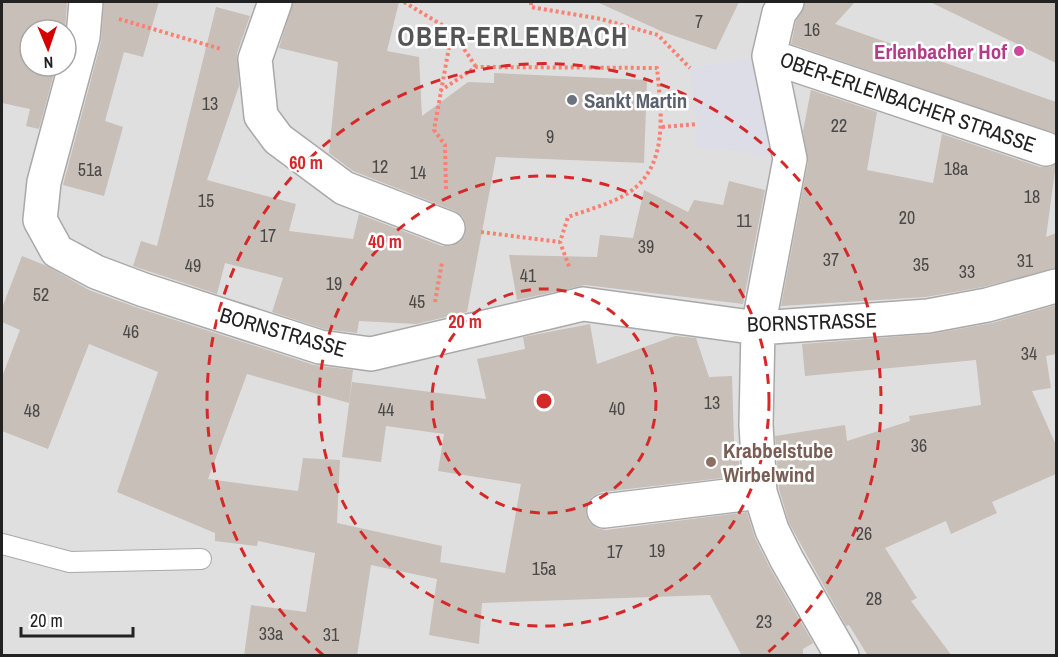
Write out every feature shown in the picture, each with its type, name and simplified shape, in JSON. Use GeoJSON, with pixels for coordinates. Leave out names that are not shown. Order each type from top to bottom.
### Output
{"type":"FeatureCollection","features":[{"type":"Feature","properties":{"kind":"street"},"geometry":{"type":"LineString","coordinates":[[275,2],[255,59],[261,116],[278,139],[344,188],[447,228]]}},
{"type":"Feature","properties":{"kind":"street","name":"OBER-ERLENBACHER STRASSE"},"geometry":{"type":"LineString","coordinates":[[787,2],[779,13],[769,56],[790,159],[758,328],[756,425],[760,492],[772,530],[842,656]]}},
{"type":"Feature","properties":{"kind":"street","name":"BORNSTRASSE"},"geometry":{"type":"LineString","coordinates":[[86,6],[83,37],[44,182],[40,220],[57,251],[96,272],[144,290],[320,347],[371,354],[583,304],[758,328],[928,316],[987,305],[1056,286]]}},
{"type":"Feature","properties":{"kind":"street","name":"OBER-ERLENBACHER STRASSE"},"geometry":{"type":"LineString","coordinates":[[769,56],[1046,149]]}},
{"type":"Feature","properties":{"kind":"street"},"geometry":{"type":"LineString","coordinates":[[604,512],[760,492]]}},
{"type":"Feature","properties":{"kind":"lane"},"geometry":{"type":"LineString","coordinates":[[2,544],[70,562],[201,559]]}},
{"type":"Feature","properties":{"kind":"path"},"geometry":{"type":"LineString","coordinates":[[405,2],[452,31],[476,67]]}},
{"type":"Feature","properties":{"kind":"path"},"geometry":{"type":"LineString","coordinates":[[531,2],[531,7],[601,19],[658,35],[690,68]]}},
{"type":"Feature","properties":{"kind":"path"},"geometry":{"type":"LineString","coordinates":[[86,6],[255,59]]}},
{"type":"Feature","properties":{"kind":"path"},"geometry":{"type":"LineString","coordinates":[[429,339],[447,228],[445,145],[434,130],[452,31]]}},
{"type":"Feature","properties":{"kind":"path"},"geometry":{"type":"LineString","coordinates":[[440,91],[476,67],[657,68],[662,127],[650,170],[629,193],[568,217],[560,242],[583,304]]}},
{"type":"Feature","properties":{"kind":"path"},"geometry":{"type":"LineString","coordinates":[[662,127],[697,124]]}},
{"type":"Feature","properties":{"kind":"path"},"geometry":{"type":"LineString","coordinates":[[447,228],[560,242]]}},
{"type":"Feature","properties":{"kind":"shaded area"},"geometry":{"type":"Polygon","coordinates":[[[2,2],[1056,2],[1056,655],[2,655],[2,2]]]}},
{"type":"Feature","properties":{"kind":"shaded area"},"geometry":{"type":"Polygon","coordinates":[[[769,56],[790,159],[696,146],[697,124],[690,68],[769,56]]]}},
{"type":"Feature","properties":{"kind":"building"},"geometry":{"type":"Polygon","coordinates":[[[2,2],[67,2],[66,18],[18,18],[18,78],[53,78],[39,129],[26,126],[30,109],[2,103],[2,2]]]}},
{"type":"Feature","properties":{"kind":"building"},"geometry":{"type":"Polygon","coordinates":[[[104,2],[159,2],[143,57],[124,52],[105,121],[123,127],[104,196],[63,185],[101,42],[104,2]]]}},
{"type":"Feature","properties":{"kind":"building"},"geometry":{"type":"Polygon","coordinates":[[[293,2],[399,2],[387,51],[419,57],[422,116],[468,82],[494,83],[494,73],[647,80],[644,163],[496,157],[467,312],[416,324],[359,321],[357,333],[324,329],[272,312],[283,278],[225,263],[217,294],[133,266],[141,241],[157,246],[216,7],[250,16],[237,53],[239,86],[207,180],[296,204],[289,231],[353,239],[359,214],[442,246],[451,246],[460,242],[465,235],[466,225],[463,217],[455,211],[353,171],[329,153],[338,62],[279,48],[293,2]]]}},
{"type":"Feature","properties":{"kind":"building"},"geometry":{"type":"Polygon","coordinates":[[[597,2],[739,2],[716,50],[663,32],[597,2]]]}},
{"type":"Feature","properties":{"kind":"building"},"geometry":{"type":"Polygon","coordinates":[[[805,2],[855,2],[835,24],[1056,102],[1056,134],[791,44],[796,21],[805,2]]]}},
{"type":"Feature","properties":{"kind":"building"},"geometry":{"type":"Polygon","coordinates":[[[930,2],[1056,2],[1056,63],[930,2]]]}},
{"type":"Feature","properties":{"kind":"building"},"geometry":{"type":"Polygon","coordinates":[[[811,90],[877,112],[867,170],[933,183],[942,134],[1040,167],[1056,164],[1046,237],[1056,233],[1056,268],[983,287],[926,297],[781,306],[808,162],[803,131],[811,90]]]}},
{"type":"Feature","properties":{"kind":"building"},"geometry":{"type":"Polygon","coordinates":[[[729,181],[765,190],[743,304],[585,285],[517,300],[509,255],[597,257],[600,235],[633,238],[644,190],[688,212],[694,200],[723,205],[729,181]]]}},
{"type":"Feature","properties":{"kind":"building"},"geometry":{"type":"Polygon","coordinates":[[[22,256],[47,266],[89,290],[138,308],[314,365],[353,370],[349,403],[247,374],[208,479],[298,491],[303,458],[340,460],[337,523],[442,546],[440,562],[505,573],[521,484],[438,471],[444,434],[386,426],[381,462],[342,457],[352,382],[486,399],[477,359],[525,349],[523,337],[590,324],[597,364],[675,336],[696,338],[709,377],[732,376],[734,442],[738,442],[740,476],[602,492],[593,496],[587,503],[586,514],[589,522],[596,528],[606,530],[747,512],[755,538],[770,568],[813,643],[803,649],[803,656],[742,656],[710,595],[482,603],[479,644],[429,635],[437,579],[371,565],[357,656],[244,656],[251,605],[306,612],[315,553],[258,541],[257,546],[215,541],[215,533],[117,492],[158,372],[89,344],[48,449],[2,431],[2,377],[20,330],[2,322],[2,308],[22,256]]]}},
{"type":"Feature","properties":{"kind":"building"},"geometry":{"type":"Polygon","coordinates":[[[1056,305],[1056,354],[1046,356],[1051,388],[1032,391],[1056,445],[1056,474],[992,502],[997,513],[951,534],[946,521],[885,548],[917,598],[911,601],[952,656],[868,656],[849,625],[846,626],[789,523],[779,489],[775,436],[845,425],[847,441],[910,421],[909,416],[981,405],[976,360],[805,376],[802,344],[931,334],[992,323],[1056,305]]]}},
{"type":"Feature","properties":{"kind":"place","name":"Erlenbacher Hof"},"geometry":{"type":"Point","coordinates":[1019,51]}},
{"type":"Feature","properties":{"kind":"place","name":"Sankt Martin"},"geometry":{"type":"Point","coordinates":[572,100]}},
{"type":"Feature","properties":{"kind":"place","name":"Krabbelstube Wirbelwind"},"geometry":{"type":"Point","coordinates":[711,462]}},
{"type":"Feature","properties":{"kind":"district","name":"OBER-ERLENBACH"},"geometry":{"type":"Point","coordinates":[513,36]}}]}
